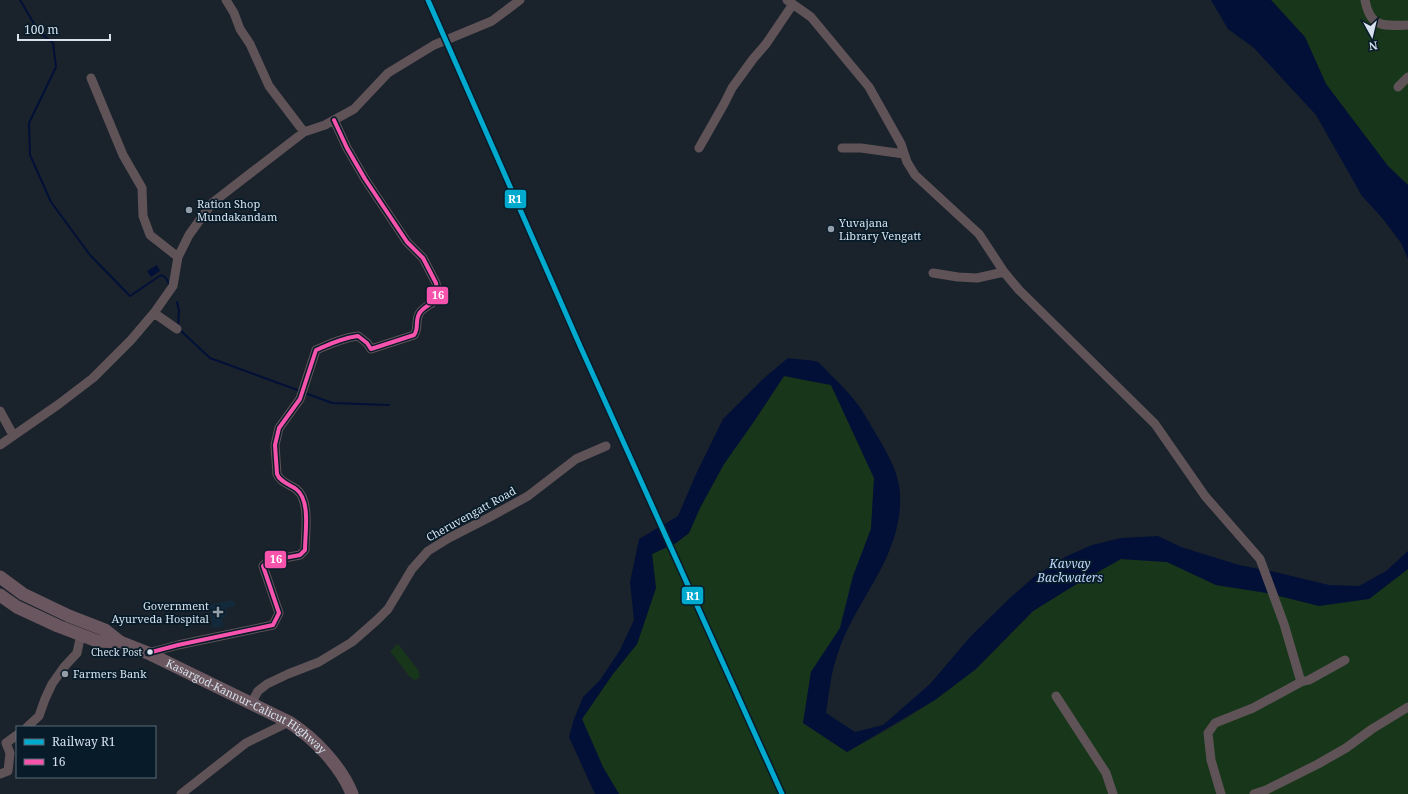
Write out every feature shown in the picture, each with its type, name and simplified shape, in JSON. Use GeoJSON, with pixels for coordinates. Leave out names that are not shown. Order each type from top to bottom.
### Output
{"type":"FeatureCollection","features":[{"type":"Feature","properties":{"kind":"highway","name":"Kasargod-Kannur-Calicut Highway"},"geometry":{"type":"LineString","coordinates":[[0,577],[23,594],[70,616],[105,630],[120,642],[148,653],[289,722],[301,730],[324,751],[348,782],[352,794]]}},
{"type":"Feature","properties":{"kind":"highway","name":"Kasargod-Kannur-Calicut Highway"},"geometry":{"type":"LineString","coordinates":[[0,595],[17,607],[58,626],[97,641],[120,642]]}},
{"type":"Feature","properties":{"kind":"street"},"geometry":{"type":"LineString","coordinates":[[226,0],[234,13],[240,29],[250,44],[269,86],[304,132]]}},
{"type":"Feature","properties":{"kind":"street"},"geometry":{"type":"LineString","coordinates":[[0,444],[59,404],[93,378],[131,340],[174,286],[178,257],[189,235],[212,204],[304,132],[325,125],[354,109],[388,73],[434,45],[492,21],[520,0]]}},
{"type":"Feature","properties":{"kind":"street"},"geometry":{"type":"LineString","coordinates":[[1364,0],[1366,10],[1370,18],[1374,21],[1387,26],[1408,25]]}},
{"type":"Feature","properties":{"kind":"street"},"geometry":{"type":"LineString","coordinates":[[699,148],[732,88],[766,44],[790,2],[811,17],[869,87],[901,144],[907,162],[915,176],[979,234],[1004,272],[1019,290],[1155,424],[1205,496],[1260,560],[1284,624],[1301,682]]}},
{"type":"Feature","properties":{"kind":"street"},"geometry":{"type":"LineString","coordinates":[[1398,87],[1408,77]]}},
{"type":"Feature","properties":{"kind":"street"},"geometry":{"type":"LineString","coordinates":[[91,78],[123,155],[142,188],[143,216],[150,234],[178,257]]}},
{"type":"Feature","properties":{"kind":"street"},"geometry":{"type":"LineString","coordinates":[[148,653],[178,645],[273,625],[279,613],[263,566],[268,561],[300,555],[304,550],[306,506],[300,491],[278,478],[275,445],[279,428],[301,395],[316,350],[335,341],[358,336],[371,349],[414,335],[417,331],[417,316],[438,297],[436,283],[423,258],[407,242],[365,178],[347,148],[334,120]]}},
{"type":"Feature","properties":{"kind":"street"},"geometry":{"type":"LineString","coordinates":[[842,148],[861,148],[904,154]]}},
{"type":"Feature","properties":{"kind":"street"},"geometry":{"type":"LineString","coordinates":[[933,273],[977,278],[1004,272]]}},
{"type":"Feature","properties":{"kind":"street"},"geometry":{"type":"LineString","coordinates":[[154,313],[178,329]]}},
{"type":"Feature","properties":{"kind":"street"},"geometry":{"type":"LineString","coordinates":[[0,411],[13,435]]}},
{"type":"Feature","properties":{"kind":"street","name":"Cheruvengatt Road"},"geometry":{"type":"LineString","coordinates":[[251,704],[258,691],[267,684],[319,662],[352,642],[388,609],[412,569],[428,551],[449,538],[528,496],[576,459],[606,446]]}},
{"type":"Feature","properties":{"kind":"street"},"geometry":{"type":"LineString","coordinates":[[28,726],[39,716],[52,684],[64,667],[77,653],[81,634]]}},
{"type":"Feature","properties":{"kind":"street"},"geometry":{"type":"LineString","coordinates":[[1221,794],[1211,760],[1208,733],[1212,727],[1216,723],[1253,708],[1345,660]]}},
{"type":"Feature","properties":{"kind":"street"},"geometry":{"type":"LineString","coordinates":[[1056,696],[1106,773],[1112,794]]}},
{"type":"Feature","properties":{"kind":"street"},"geometry":{"type":"LineString","coordinates":[[1254,794],[1266,790],[1318,764],[1346,748],[1372,729],[1408,707]]}},
{"type":"Feature","properties":{"kind":"street"},"geometry":{"type":"LineString","coordinates":[[181,794],[246,743],[289,722]]}},
{"type":"Feature","properties":{"kind":"street"},"geometry":{"type":"LineString","coordinates":[[0,774],[8,771],[10,753],[6,743],[16,736]]}},
{"type":"Feature","properties":{"kind":"shaded area","name":"Government Ayurveda Hospital"},"geometry":{"type":"Polygon","coordinates":[[[233,600],[235,606],[225,608],[227,615],[222,619],[223,626],[213,628],[209,605],[233,600]]]}},
{"type":"Feature","properties":{"kind":"green space"},"geometry":{"type":"Polygon","coordinates":[[[1271,0],[1408,0],[1408,185],[1388,166],[1326,84],[1305,37],[1271,0]]]}},
{"type":"Feature","properties":{"kind":"green space"},"geometry":{"type":"Polygon","coordinates":[[[784,376],[831,385],[874,478],[871,529],[853,576],[840,628],[811,672],[803,723],[847,752],[894,726],[935,700],[976,669],[1033,611],[1121,559],[1167,562],[1216,585],[1267,593],[1369,599],[1408,569],[1408,794],[619,794],[603,767],[582,719],[613,674],[637,644],[656,588],[652,554],[676,543],[689,533],[700,508],[724,464],[784,376]]]}},
{"type":"Feature","properties":{"kind":"green space"},"geometry":{"type":"Polygon","coordinates":[[[398,644],[418,670],[420,677],[415,680],[410,677],[390,651],[398,644]]]}},
{"type":"Feature","properties":{"kind":"water"},"geometry":{"type":"Polygon","coordinates":[[[1211,0],[1271,0],[1305,37],[1326,84],[1388,166],[1408,185],[1408,259],[1401,243],[1383,219],[1362,196],[1316,115],[1254,48],[1228,29],[1211,0]]]}},
{"type":"Feature","properties":{"kind":"water"},"geometry":{"type":"Polygon","coordinates":[[[157,265],[160,271],[151,277],[147,271],[157,265]]]}},
{"type":"Feature","properties":{"kind":"water","name":"Kavvay Backwaters"},"geometry":{"type":"Polygon","coordinates":[[[788,358],[818,362],[848,392],[862,410],[882,444],[892,464],[899,484],[899,517],[894,538],[877,576],[846,633],[838,653],[830,683],[826,713],[855,732],[883,725],[930,684],[970,637],[1035,576],[1065,557],[1092,545],[1121,538],[1158,536],[1181,547],[1239,565],[1329,585],[1359,586],[1386,571],[1408,551],[1408,569],[1369,599],[1319,606],[1267,593],[1216,585],[1167,562],[1121,559],[1033,611],[976,669],[935,700],[847,752],[803,723],[811,672],[840,628],[853,576],[871,529],[874,478],[831,385],[784,376],[724,464],[700,508],[689,533],[676,543],[652,554],[656,588],[637,644],[613,674],[582,719],[603,767],[619,794],[595,794],[569,737],[574,719],[583,697],[600,680],[620,650],[634,620],[630,582],[639,539],[678,516],[696,474],[723,419],[764,378],[788,358]]]}},
{"type":"Feature","properties":{"kind":"waterway"},"geometry":{"type":"LineString","coordinates":[[20,0],[39,32],[53,43],[56,67],[29,123],[30,155],[51,202],[90,255],[130,296],[161,275],[166,278],[170,286]]}},
{"type":"Feature","properties":{"kind":"waterway"},"geometry":{"type":"LineString","coordinates":[[177,302],[179,310],[178,326]]}},
{"type":"Feature","properties":{"kind":"waterway"},"geometry":{"type":"LineString","coordinates":[[180,330],[210,358],[300,391]]}},
{"type":"Feature","properties":{"kind":"waterway"},"geometry":{"type":"LineString","coordinates":[[305,393],[332,403],[389,405]]}},
{"type":"Feature","properties":{"kind":"rail line","name":"R1"},"geometry":{"type":"LineString","coordinates":[[428,0],[581,348],[782,794]]}},
{"type":"Feature","properties":{"kind":"transit line","name":"16"},"geometry":{"type":"LineString","coordinates":[[148,653],[178,645],[273,625],[279,613],[263,566],[268,561],[300,555],[305,550],[306,526],[304,501],[301,494],[278,477],[275,445],[279,428],[300,399],[316,350],[331,343],[358,336],[367,343],[371,349],[414,335],[419,314],[438,297],[436,283],[423,258],[407,242],[365,179],[347,148],[334,120]]}},
{"type":"Feature","properties":{"kind":"place","name":"Ration Shop Mundakandam"},"geometry":{"type":"Point","coordinates":[189,210]}},
{"type":"Feature","properties":{"kind":"place","name":"Yuvajana Library Vengatt"},"geometry":{"type":"Point","coordinates":[831,229]}},
{"type":"Feature","properties":{"kind":"place","name":"Government Ayurveda Hospital"},"geometry":{"type":"Point","coordinates":[218,612]}},
{"type":"Feature","properties":{"kind":"place","name":"Check Post"},"geometry":{"type":"Point","coordinates":[150,652]}},
{"type":"Feature","properties":{"kind":"place","name":"Farmers Bank"},"geometry":{"type":"Point","coordinates":[65,674]}}]}
